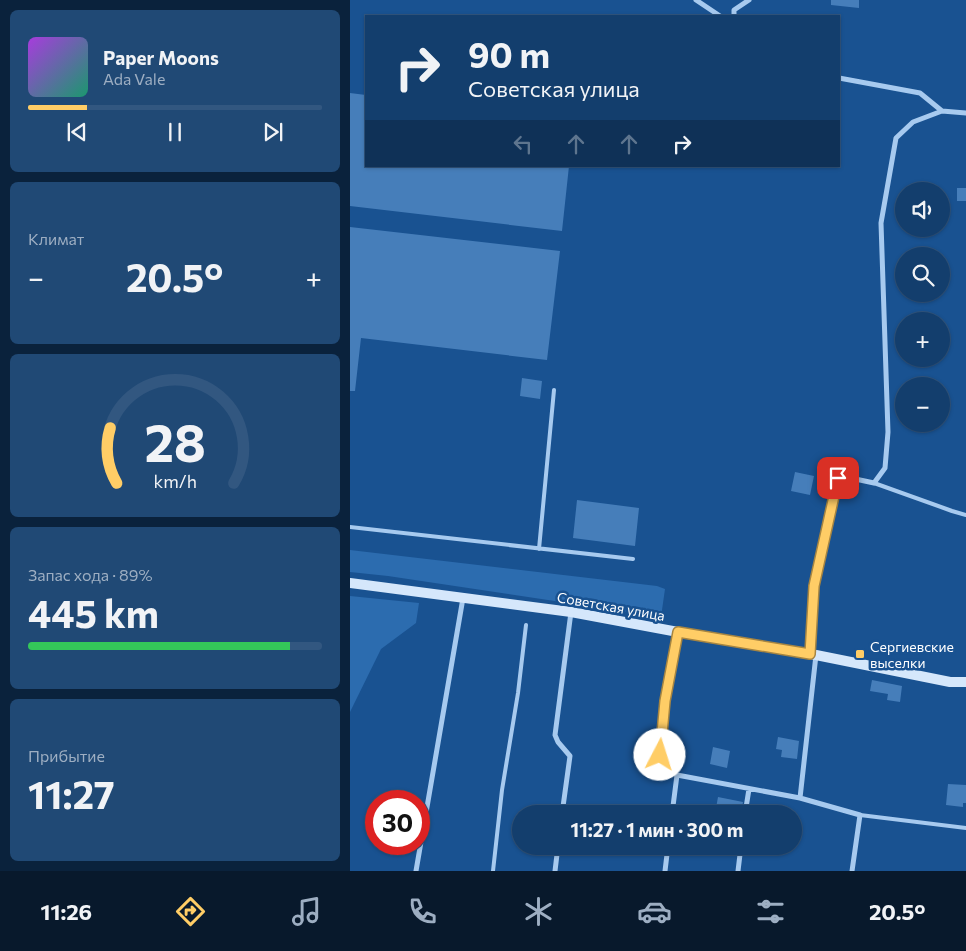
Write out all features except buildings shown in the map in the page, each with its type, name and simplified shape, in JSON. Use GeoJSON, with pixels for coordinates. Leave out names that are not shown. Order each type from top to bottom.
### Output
{"type":"FeatureCollection","features":[{"type":"Feature","properties":{"kind":"street"},"geometry":{"type":"LineString","coordinates":[[696,0],[718,15]]}},
{"type":"Feature","properties":{"kind":"street"},"geometry":{"type":"LineString","coordinates":[[734,15],[734,10],[749,0]]}},
{"type":"Feature","properties":{"kind":"street"},"geometry":{"type":"LineString","coordinates":[[840,78],[920,94],[942,111]]}},
{"type":"Feature","properties":{"kind":"street"},"geometry":{"type":"LineString","coordinates":[[800,798],[813,654],[814,586],[838,478],[846,477],[874,483],[886,468],[888,432],[881,222],[896,138],[913,122],[942,111],[966,113]]}},
{"type":"Feature","properties":{"kind":"street","name":"Советская улица"},"geometry":{"type":"LineString","coordinates":[[350,583],[571,612],[813,654],[950,682],[966,682]]}},
{"type":"Feature","properties":{"kind":"street"},"geometry":{"type":"LineString","coordinates":[[416,871],[464,598]]}},
{"type":"Feature","properties":{"kind":"street"},"geometry":{"type":"LineString","coordinates":[[563,805],[570,756],[558,742],[555,735],[571,612]]}},
{"type":"Feature","properties":{"kind":"street"},"geometry":{"type":"LineString","coordinates":[[678,632],[665,701],[660,755],[669,771],[678,775],[800,798],[860,815],[852,871]]}},
{"type":"Feature","properties":{"kind":"street"},"geometry":{"type":"LineString","coordinates":[[673,805],[678,775]]}},
{"type":"Feature","properties":{"kind":"street"},"geometry":{"type":"LineString","coordinates":[[746,805],[748,789]]}},
{"type":"Feature","properties":{"kind":"street"},"geometry":{"type":"LineString","coordinates":[[554,871],[557,855]]}},
{"type":"Feature","properties":{"kind":"street"},"geometry":{"type":"LineString","coordinates":[[665,871],[667,855]]}},
{"type":"Feature","properties":{"kind":"street"},"geometry":{"type":"LineString","coordinates":[[738,871],[740,855]]}},
{"type":"Feature","properties":{"kind":"lane"},"geometry":{"type":"LineString","coordinates":[[539,549],[554,390]]}},
{"type":"Feature","properties":{"kind":"lane"},"geometry":{"type":"LineString","coordinates":[[874,483],[966,515]]}},
{"type":"Feature","properties":{"kind":"lane"},"geometry":{"type":"LineString","coordinates":[[350,527],[633,559]]}},
{"type":"Feature","properties":{"kind":"lane"},"geometry":{"type":"LineString","coordinates":[[492,871],[526,625]]}},
{"type":"Feature","properties":{"kind":"lane"},"geometry":{"type":"LineString","coordinates":[[860,815],[966,828]]}},
{"type":"Feature","properties":{"kind":"shaded area"},"geometry":{"type":"Polygon","coordinates":[[[350,550],[657,586],[665,589],[661,617],[350,572],[350,550]]]}},
{"type":"Feature","properties":{"kind":"shaded area"},"geometry":{"type":"Polygon","coordinates":[[[350,596],[419,603],[416,623],[381,649],[350,712],[350,596]]]}},
{"type":"Feature","properties":{"kind":"place","name":"Сергиевские выселки"},"geometry":{"type":"Point","coordinates":[860,654]}},
{"type":"Feature","properties":{"kind":"route"},"geometry":{"type":"LineString","coordinates":[[660,755],[665,701],[678,632],[810,654],[814,586],[838,478]]}}]}
